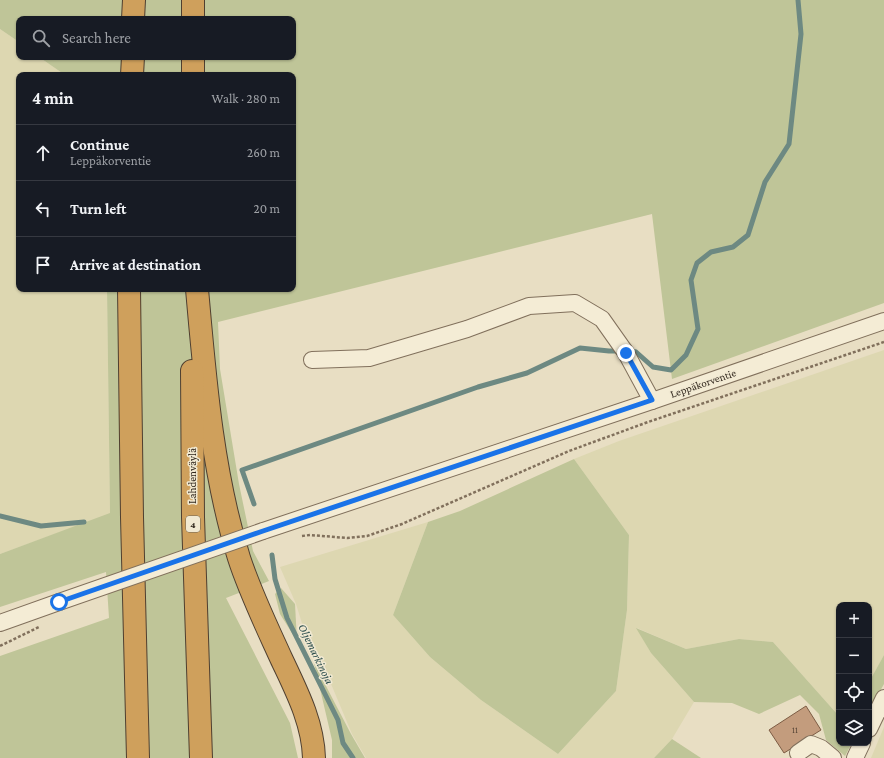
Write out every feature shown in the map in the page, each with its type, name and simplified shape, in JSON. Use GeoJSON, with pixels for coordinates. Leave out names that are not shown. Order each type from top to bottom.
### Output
{"type":"FeatureCollection","features":[{"type":"Feature","properties":{"kind":"highway"},"geometry":{"type":"LineString","coordinates":[[133,16],[134,0]]}},
{"type":"Feature","properties":{"kind":"highway"},"geometry":{"type":"LineString","coordinates":[[193,0],[193,16]]}},
{"type":"Feature","properties":{"kind":"highway"},"geometry":{"type":"LineString","coordinates":[[132,72],[133,60]]}},
{"type":"Feature","properties":{"kind":"highway"},"geometry":{"type":"LineString","coordinates":[[193,60],[193,72]]}},
{"type":"Feature","properties":{"kind":"highway"},"geometry":{"type":"LineString","coordinates":[[129,292],[132,517],[138,758]]}},
{"type":"Feature","properties":{"kind":"highway","name":"Lahdenväylä"},"geometry":{"type":"LineString","coordinates":[[192,292],[193,517],[202,758]]}},
{"type":"Feature","properties":{"kind":"highway"},"geometry":{"type":"LineString","coordinates":[[197,292],[210,421],[223,498],[230,527],[239,559],[261,615],[306,714],[314,758]]}},
{"type":"Feature","properties":{"kind":"street"},"geometry":{"type":"LineString","coordinates":[[312,360],[369,358],[467,329],[530,306],[575,303],[602,319],[626,353],[652,400]]}},
{"type":"Feature","properties":{"kind":"street","name":"Leppäkorventie"},"geometry":{"type":"LineString","coordinates":[[0,623],[263,531],[884,321]]}},
{"type":"Feature","properties":{"kind":"street"},"geometry":{"type":"LineString","coordinates":[[872,723],[884,698]]}},
{"type":"Feature","properties":{"kind":"street"},"geometry":{"type":"LineString","coordinates":[[798,753],[811,744],[821,748],[833,758]]}},
{"type":"Feature","properties":{"kind":"street"},"geometry":{"type":"LineString","coordinates":[[855,758],[861,746]]}},
{"type":"Feature","properties":{"kind":"path"},"geometry":{"type":"LineString","coordinates":[[297,536],[310,535],[347,538],[367,536],[409,521],[569,451],[648,422],[884,342]]}},
{"type":"Feature","properties":{"kind":"path"},"geometry":{"type":"LineString","coordinates":[[0,646],[32,632],[44,624]]}},
{"type":"Feature","properties":{"kind":"shaded area"},"geometry":{"type":"Polygon","coordinates":[[[0,29],[16,40],[16,60],[43,60],[61,72],[16,72],[16,292],[107,292],[110,514],[0,554],[0,29]]]}},
{"type":"Feature","properties":{"kind":"shaded area"},"geometry":{"type":"Polygon","coordinates":[[[884,350],[884,655],[872,677],[872,602],[836,602],[836,713],[773,642],[739,639],[686,649],[637,628],[651,653],[694,702],[672,739],[654,758],[366,758],[352,734],[321,660],[310,649],[296,604],[280,567],[428,522],[393,615],[430,657],[481,700],[558,754],[616,691],[627,610],[629,535],[574,459],[619,441],[884,350]]]}},
{"type":"Feature","properties":{"kind":"shaded area"},"geometry":{"type":"Polygon","coordinates":[[[884,727],[884,758],[871,758],[884,727]]]}},
{"type":"Feature","properties":{"kind":"green space"},"geometry":{"type":"Polygon","coordinates":[[[0,0],[884,0],[884,303],[672,379],[652,214],[218,322],[220,369],[239,484],[253,551],[269,581],[226,598],[290,723],[298,758],[0,758],[0,656],[109,618],[106,572],[0,607],[0,554],[110,513],[107,292],[296,292],[296,72],[61,72],[43,60],[296,60],[296,16],[16,16],[16,40],[0,29],[0,0]]]}},
{"type":"Feature","properties":{"kind":"green space"},"geometry":{"type":"Polygon","coordinates":[[[574,459],[629,535],[627,610],[616,691],[558,754],[481,700],[430,657],[393,615],[428,522],[460,511],[574,459]]]}},
{"type":"Feature","properties":{"kind":"green space"},"geometry":{"type":"Polygon","coordinates":[[[281,588],[295,604],[297,641],[280,614],[275,594],[281,588]]]}},
{"type":"Feature","properties":{"kind":"green space"},"geometry":{"type":"Polygon","coordinates":[[[636,628],[686,649],[739,639],[773,642],[836,713],[836,746],[850,746],[845,756],[826,740],[819,714],[800,695],[759,714],[732,703],[694,702],[651,653],[636,628]]]}},
{"type":"Feature","properties":{"kind":"green space"},"geometry":{"type":"Polygon","coordinates":[[[884,655],[884,684],[872,706],[872,677],[884,655]]]}},
{"type":"Feature","properties":{"kind":"green space"},"geometry":{"type":"Polygon","coordinates":[[[314,663],[365,758],[332,758],[332,740],[314,663]]]}},
{"type":"Feature","properties":{"kind":"green space"},"geometry":{"type":"Polygon","coordinates":[[[672,739],[701,758],[654,758],[672,739]]]}},
{"type":"Feature","properties":{"kind":"building"},"geometry":{"type":"Polygon","coordinates":[[[806,706],[821,730],[784,753],[769,730],[806,706]]]}},
{"type":"Feature","properties":{"kind":"waterway"},"geometry":{"type":"LineString","coordinates":[[628,350],[636,352],[653,367],[671,370],[686,355],[698,329],[691,280],[697,263],[711,252],[733,247],[748,235],[765,182],[789,144],[801,34],[798,0]]}},
{"type":"Feature","properties":{"kind":"waterway"},"geometry":{"type":"LineString","coordinates":[[254,504],[242,470],[478,387],[527,373],[580,348],[619,351]]}},
{"type":"Feature","properties":{"kind":"waterway"},"geometry":{"type":"LineString","coordinates":[[0,516],[41,526],[84,522]]}},
{"type":"Feature","properties":{"kind":"waterway","name":"Oljemarkinoja"},"geometry":{"type":"LineString","coordinates":[[272,555],[275,579],[287,618],[338,720],[343,743],[353,758]]}},
{"type":"Feature","properties":{"kind":"route"},"geometry":{"type":"LineString","coordinates":[[59,602],[263,531],[652,400],[626,353]]}}]}
